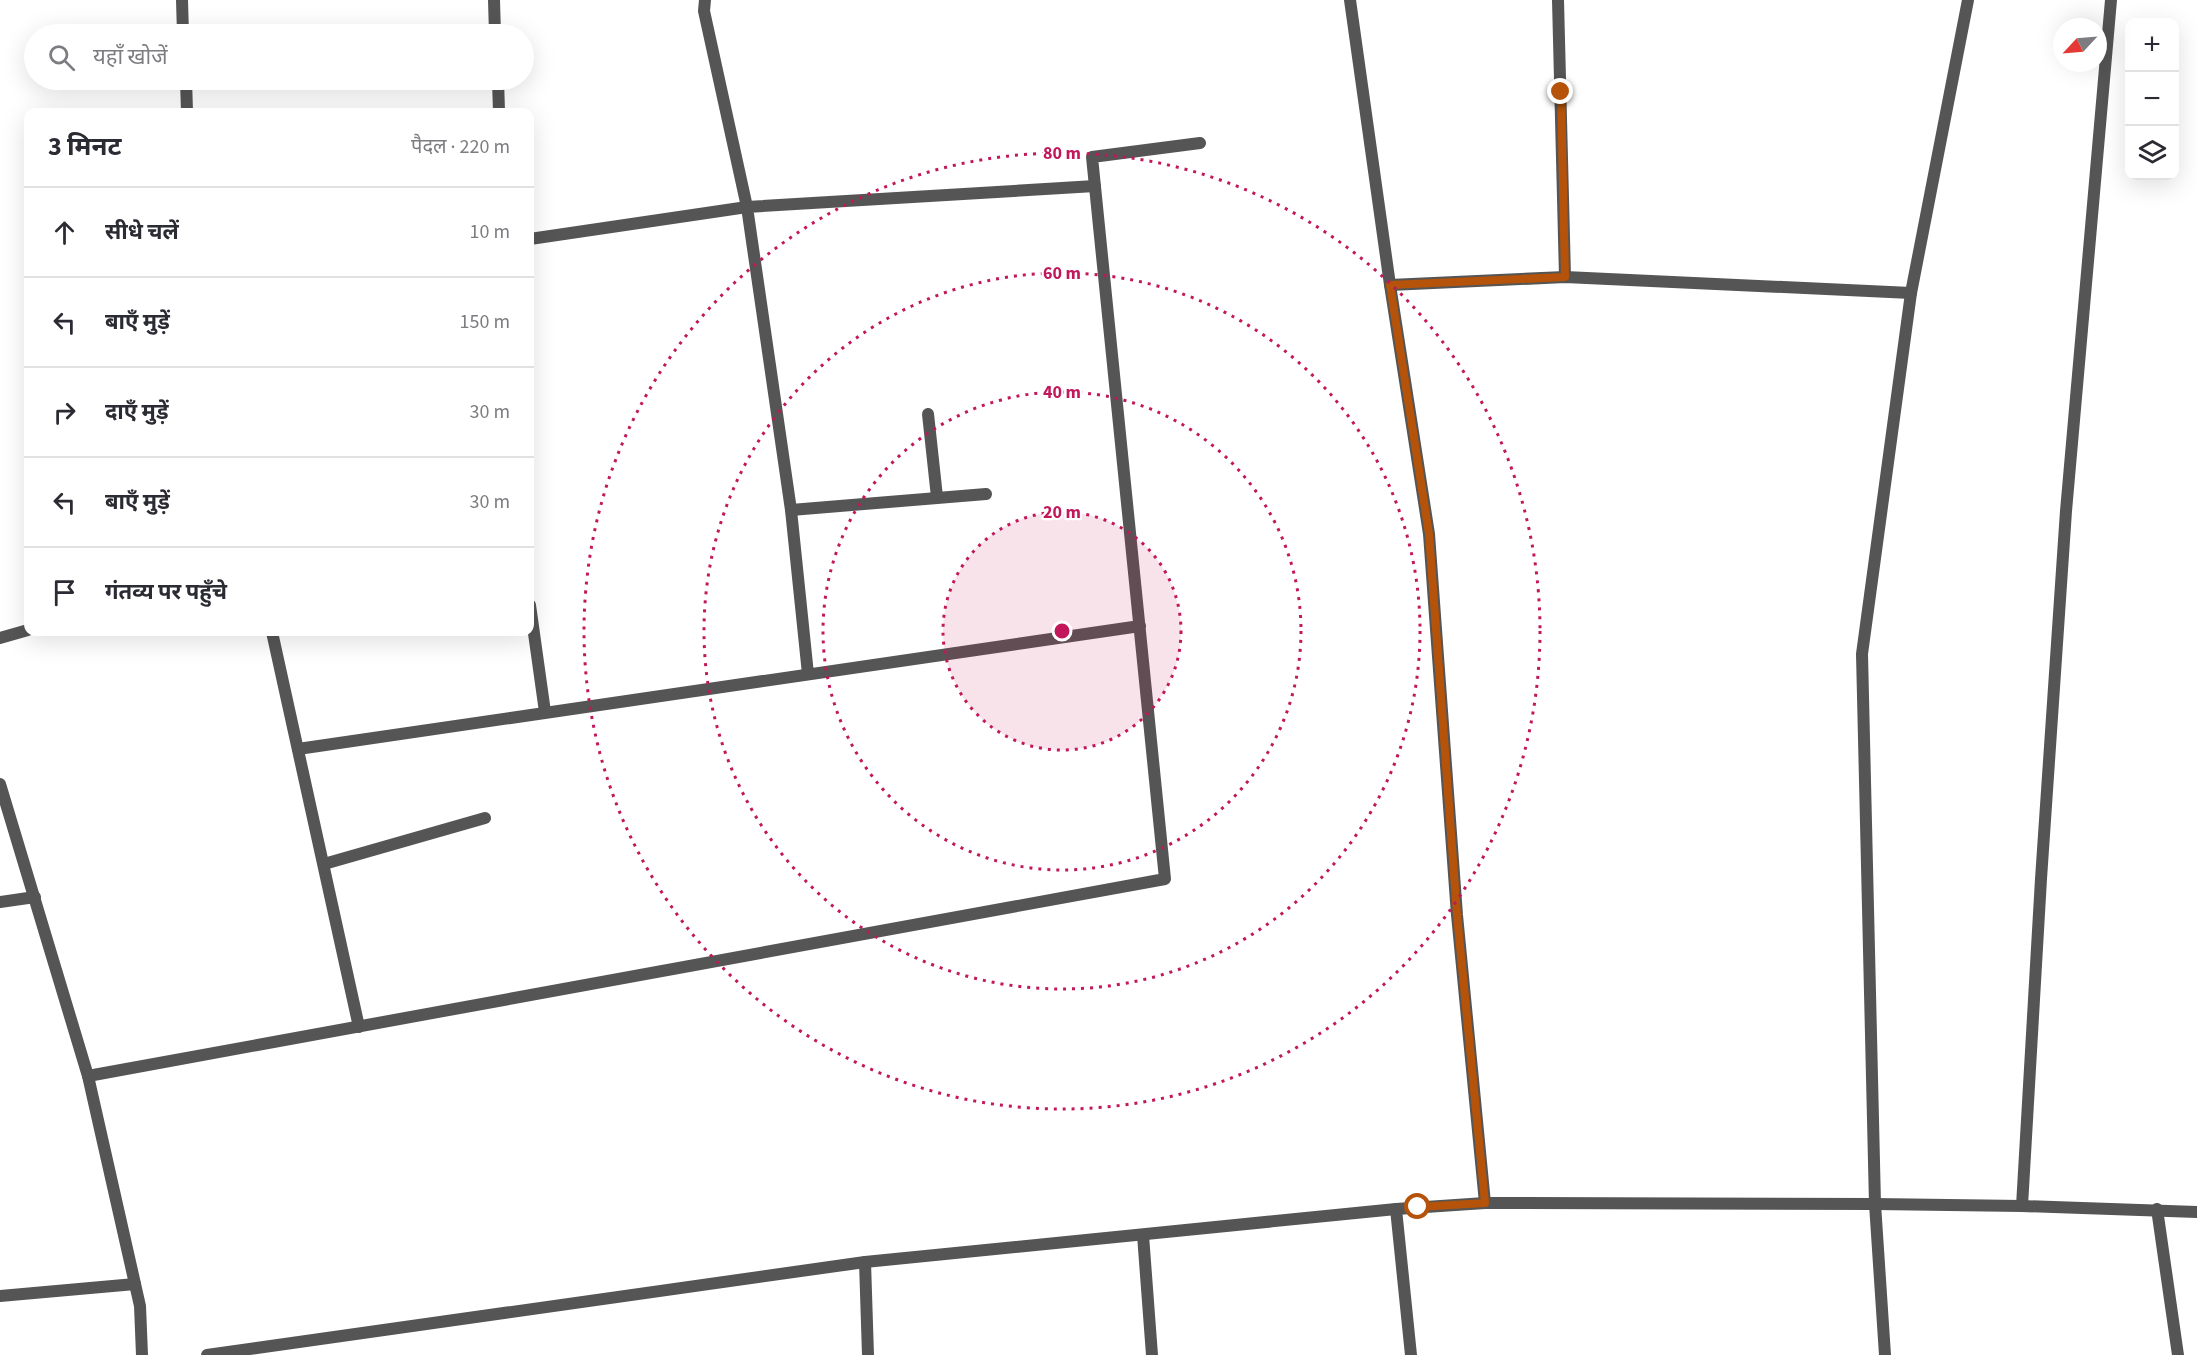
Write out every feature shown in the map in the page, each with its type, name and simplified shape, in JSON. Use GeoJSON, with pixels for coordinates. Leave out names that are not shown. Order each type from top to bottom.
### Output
{"type":"FeatureCollection","features":[{"type":"Feature","properties":{"kind":"street"},"geometry":{"type":"LineString","coordinates":[[182,0],[183,24]]}},
{"type":"Feature","properties":{"kind":"street"},"geometry":{"type":"LineString","coordinates":[[494,0],[495,24]]}},
{"type":"Feature","properties":{"kind":"street"},"geometry":{"type":"LineString","coordinates":[[705,0],[704,11],[747,207],[791,510],[808,674]]}},
{"type":"Feature","properties":{"kind":"street"},"geometry":{"type":"LineString","coordinates":[[1350,0],[1390,285],[1429,534],[1457,915],[1485,1203]]}},
{"type":"Feature","properties":{"kind":"street"},"geometry":{"type":"LineString","coordinates":[[1558,0],[1565,277]]}},
{"type":"Feature","properties":{"kind":"street"},"geometry":{"type":"LineString","coordinates":[[1885,1355],[1875,1204],[1862,654],[1911,293],[1968,0]]}},
{"type":"Feature","properties":{"kind":"street"},"geometry":{"type":"LineString","coordinates":[[2022,1206],[2040,891],[2066,511],[2111,0]]}},
{"type":"Feature","properties":{"kind":"street"},"geometry":{"type":"LineString","coordinates":[[186,90],[187,108]]}},
{"type":"Feature","properties":{"kind":"street"},"geometry":{"type":"LineString","coordinates":[[498,90],[499,108]]}},
{"type":"Feature","properties":{"kind":"street"},"geometry":{"type":"LineString","coordinates":[[88,1076],[1165,879],[1092,157],[1200,143]]}},
{"type":"Feature","properties":{"kind":"street"},"geometry":{"type":"LineString","coordinates":[[534,238],[747,207],[1095,186]]}},
{"type":"Feature","properties":{"kind":"street"},"geometry":{"type":"LineString","coordinates":[[1390,285],[1565,277],[1911,293]]}},
{"type":"Feature","properties":{"kind":"street"},"geometry":{"type":"LineString","coordinates":[[928,414],[937,498]]}},
{"type":"Feature","properties":{"kind":"street"},"geometry":{"type":"LineString","coordinates":[[791,510],[986,494]]}},
{"type":"Feature","properties":{"kind":"street"},"geometry":{"type":"LineString","coordinates":[[298,749],[1140,626]]}},
{"type":"Feature","properties":{"kind":"street"},"geometry":{"type":"LineString","coordinates":[[0,638],[24,631]]}},
{"type":"Feature","properties":{"kind":"street"},"geometry":{"type":"LineString","coordinates":[[534,634],[545,712]]}},
{"type":"Feature","properties":{"kind":"street"},"geometry":{"type":"LineString","coordinates":[[273,636],[359,1027]]}},
{"type":"Feature","properties":{"kind":"street"},"geometry":{"type":"LineString","coordinates":[[0,784],[88,1076],[140,1306],[142,1355]]}},
{"type":"Feature","properties":{"kind":"street"},"geometry":{"type":"LineString","coordinates":[[324,864],[485,818]]}},
{"type":"Feature","properties":{"kind":"street"},"geometry":{"type":"LineString","coordinates":[[0,902],[35,897]]}},
{"type":"Feature","properties":{"kind":"street"},"geometry":{"type":"LineString","coordinates":[[207,1355],[865,1262],[1396,1209],[1485,1203],[1875,1204],[2157,1209],[2197,1212]]}},
{"type":"Feature","properties":{"kind":"street"},"geometry":{"type":"LineString","coordinates":[[1396,1209],[1411,1355]]}},
{"type":"Feature","properties":{"kind":"street"},"geometry":{"type":"LineString","coordinates":[[2157,1209],[2178,1355]]}},
{"type":"Feature","properties":{"kind":"street"},"geometry":{"type":"LineString","coordinates":[[1143,1235],[1152,1355]]}},
{"type":"Feature","properties":{"kind":"street"},"geometry":{"type":"LineString","coordinates":[[865,1262],[868,1355]]}},
{"type":"Feature","properties":{"kind":"street"},"geometry":{"type":"LineString","coordinates":[[0,1296],[135,1284]]}},
{"type":"Feature","properties":{"kind":"route"},"geometry":{"type":"LineString","coordinates":[[1418,1207],[1485,1203],[1457,915],[1429,534],[1390,285],[1565,277],[1561,92]]}}]}
